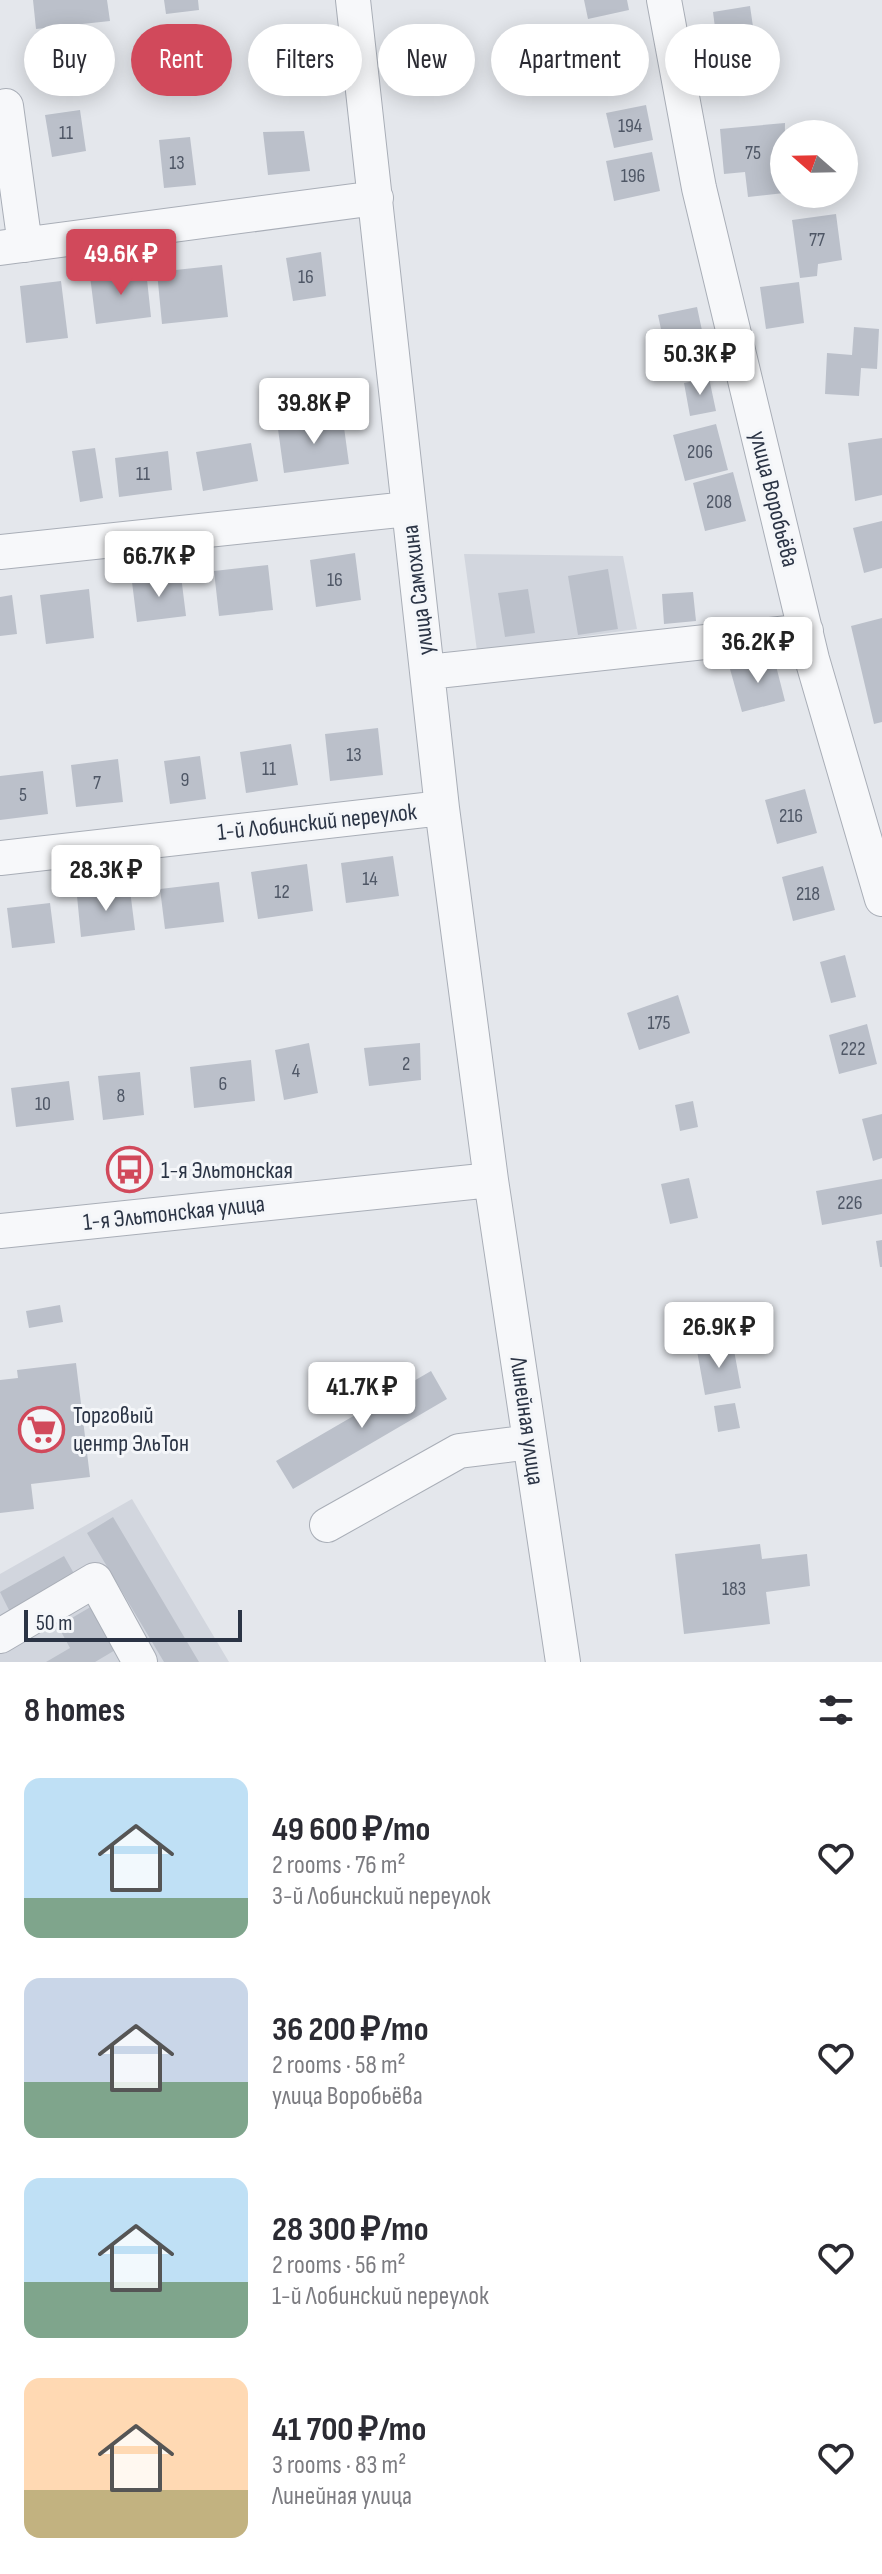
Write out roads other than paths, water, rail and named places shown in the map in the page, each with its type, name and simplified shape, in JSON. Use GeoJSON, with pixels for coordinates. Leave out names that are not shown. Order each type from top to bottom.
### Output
{"type":"FeatureCollection","features":[{"type":"Feature","properties":{"kind":"street","name":"улица Самохина"},"geometry":{"type":"LineString","coordinates":[[353,0],[442,808],[491,1180]]}},
{"type":"Feature","properties":{"kind":"street","name":"улица Воробьёва"},"geometry":{"type":"LineString","coordinates":[[664,0],[699,188],[806,631],[875,852],[882,899]]}},
{"type":"Feature","properties":{"kind":"street"},"geometry":{"type":"LineString","coordinates":[[6,106],[12,247],[376,198]]}},
{"type":"Feature","properties":{"kind":"street"},"geometry":{"type":"LineString","coordinates":[[0,552],[408,509]]}},
{"type":"Feature","properties":{"kind":"street"},"geometry":{"type":"LineString","coordinates":[[428,672],[806,631]]}},
{"type":"Feature","properties":{"kind":"street","name":"1-й Лобинский переулок"},"geometry":{"type":"LineString","coordinates":[[0,858],[442,808]]}},
{"type":"Feature","properties":{"kind":"street","name":"1-я Эльтонская улица"},"geometry":{"type":"LineString","coordinates":[[0,1231],[491,1180]]}},
{"type":"Feature","properties":{"kind":"street","name":"Линейная улица"},"geometry":{"type":"LineString","coordinates":[[491,1180],[563,1662]]}},
{"type":"Feature","properties":{"kind":"street"},"geometry":{"type":"LineString","coordinates":[[327,1525],[459,1451],[530,1442]]}},
{"type":"Feature","properties":{"kind":"street"},"geometry":{"type":"LineString","coordinates":[[0,1636],[95,1580],[135,1660]]}},
{"type":"Feature","properties":{"kind":"place","name":"1-я Эльтонская"},"geometry":{"type":"Point","coordinates":[130,1170]}},
{"type":"Feature","properties":{"kind":"place","name":"Торговый центр ЭльТон"},"geometry":{"type":"Point","coordinates":[42,1429]}}]}
